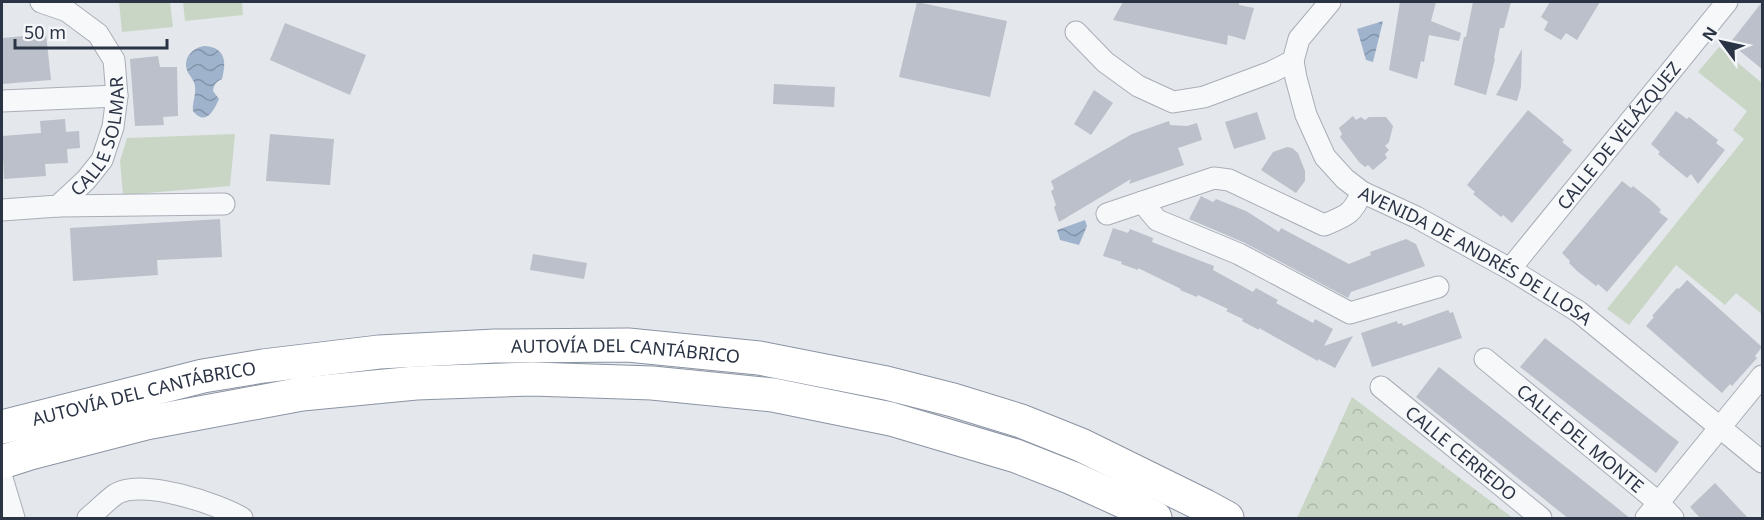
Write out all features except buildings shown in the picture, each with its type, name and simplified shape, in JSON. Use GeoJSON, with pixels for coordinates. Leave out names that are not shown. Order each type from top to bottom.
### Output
{"type":"FeatureCollection","features":[{"type":"Feature","properties":{"kind":"highway","name":"AUTOVÍA DEL CANTÁBRICO"},"geometry":{"type":"LineString","coordinates":[[2,427],[182,381],[264,366],[379,352],[495,346],[628,345],[759,358],[886,382],[953,400],[1021,421],[1082,445],[1177,491],[1227,519]]}},
{"type":"Feature","properties":{"kind":"highway","name":"AUTOVÍA DEL CANTÁBRICO"},"geometry":{"type":"LineString","coordinates":[[2,462],[146,423],[302,394],[416,383],[520,380],[652,383],[773,395],[891,419],[1016,456],[1072,478],[1127,503],[1155,519]]}},
{"type":"Feature","properties":{"kind":"street","name":"CALLE SOLMAR"},"geometry":{"type":"LineString","coordinates":[[2,210],[58,206],[86,180],[102,160],[113,127],[117,96],[114,60],[98,34],[67,11],[41,2]]}},
{"type":"Feature","properties":{"kind":"street"},"geometry":{"type":"LineString","coordinates":[[1076,32],[1106,62],[1138,86],[1173,102],[1204,97],[1271,72],[1293,61],[1299,39],[1330,2]]}},
{"type":"Feature","properties":{"kind":"street","name":"CALLE DE VELÁZQUEZ"},"geometry":{"type":"LineString","coordinates":[[1510,269],[1727,2]]}},
{"type":"Feature","properties":{"kind":"street","name":"AVENIDA DE ANDRÉS DE LLOSA"},"geometry":{"type":"LineString","coordinates":[[1293,61],[1306,115],[1325,157],[1345,179],[1362,192],[1416,217],[1510,269],[1579,312],[1762,462]]}},
{"type":"Feature","properties":{"kind":"street"},"geometry":{"type":"LineString","coordinates":[[2,101],[117,96]]}},
{"type":"Feature","properties":{"kind":"street"},"geometry":{"type":"LineString","coordinates":[[1107,214],[1214,178],[1229,180],[1324,225],[1348,215],[1358,203],[1362,192]]}},
{"type":"Feature","properties":{"kind":"street"},"geometry":{"type":"LineString","coordinates":[[1142,202],[1156,220],[1239,254],[1350,313],[1438,287]]}},
{"type":"Feature","properties":{"kind":"street"},"geometry":{"type":"LineString","coordinates":[[58,206],[224,204]]}},
{"type":"Feature","properties":{"kind":"street","name":"CALLE DEL MONTE"},"geometry":{"type":"LineString","coordinates":[[1485,359],[1652,511],[1674,519]]}},
{"type":"Feature","properties":{"kind":"street"},"geometry":{"type":"LineString","coordinates":[[1652,511],[1762,376]]}},
{"type":"Feature","properties":{"kind":"street","name":"CALLE CERREDO"},"geometry":{"type":"LineString","coordinates":[[1381,387],[1541,519]]}},
{"type":"Feature","properties":{"kind":"street"},"geometry":{"type":"LineString","coordinates":[[2,478],[14,518]]}},
{"type":"Feature","properties":{"kind":"street"},"geometry":{"type":"LineString","coordinates":[[88,519],[117,493],[139,489],[180,494],[232,512],[242,519]]}},
{"type":"Feature","properties":{"kind":"green space"},"geometry":{"type":"Polygon","coordinates":[[[119,2],[170,2],[173,27],[122,32],[119,2]]]}},
{"type":"Feature","properties":{"kind":"green space"},"geometry":{"type":"Polygon","coordinates":[[[183,2],[242,2],[243,15],[185,21],[183,2]]]}},
{"type":"Feature","properties":{"kind":"green space"},"geometry":{"type":"Polygon","coordinates":[[[1719,47],[1762,83],[1762,314],[1736,293],[1725,305],[1676,265],[1629,325],[1607,309],[1744,139],[1733,130],[1747,111],[1698,72],[1719,47]]]}},
{"type":"Feature","properties":{"kind":"green space"},"geometry":{"type":"Polygon","coordinates":[[[235,134],[230,186],[123,195],[120,161],[127,138],[235,134]]]}},
{"type":"Feature","properties":{"kind":"green space"},"geometry":{"type":"Polygon","coordinates":[[[1352,397],[1513,518],[1297,518],[1352,397]]]}},
{"type":"Feature","properties":{"kind":"water"},"geometry":{"type":"Polygon","coordinates":[[[1383,21],[1373,62],[1366,60],[1357,29],[1383,21]]]}},
{"type":"Feature","properties":{"kind":"water"},"geometry":{"type":"Polygon","coordinates":[[[204,46],[220,52],[224,66],[222,79],[213,91],[219,99],[209,115],[202,117],[193,111],[195,85],[188,72],[186,61],[196,49],[204,46]]]}},
{"type":"Feature","properties":{"kind":"water"},"geometry":{"type":"Polygon","coordinates":[[[1085,220],[1087,226],[1079,245],[1060,240],[1057,230],[1085,220]]]}}]}
